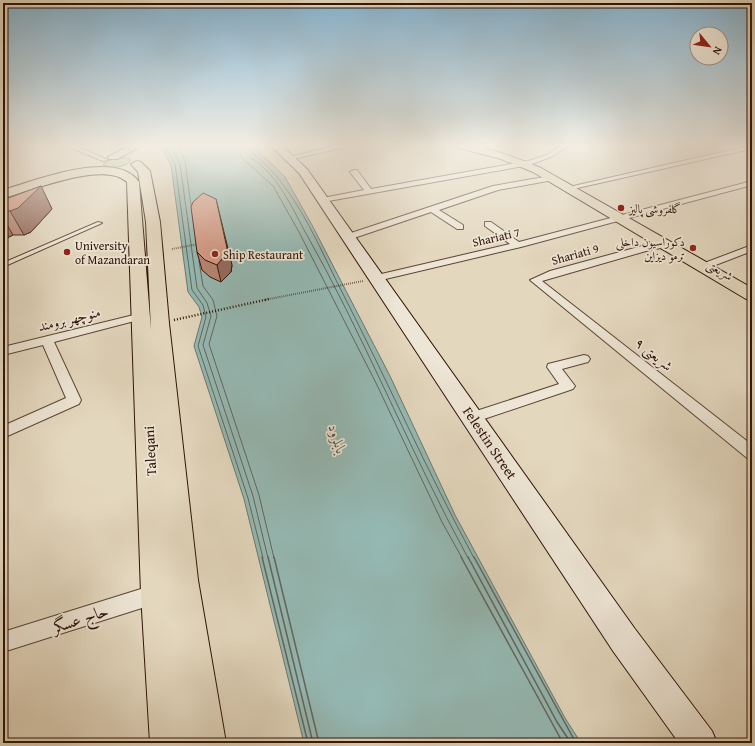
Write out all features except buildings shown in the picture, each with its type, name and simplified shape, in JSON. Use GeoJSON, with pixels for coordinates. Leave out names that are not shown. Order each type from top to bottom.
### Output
{"type":"FeatureCollection","features":[{"type":"Feature","properties":{"kind":"main road"},"geometry":{"type":"LineString","coordinates":[[3,190],[33,181]]}},
{"type":"Feature","properties":{"kind":"main road"},"geometry":{"type":"LineString","coordinates":[[3,194],[47,181]]}},
{"type":"Feature","properties":{"kind":"main road","name":"Taleqani"},"geometry":{"type":"LineString","coordinates":[[133,181],[142,316],[157,594],[169,743]]}},
{"type":"Feature","properties":{"kind":"main road","name":"Taleqani"},"geometry":{"type":"LineString","coordinates":[[135,181],[153,222],[160,330],[183,580],[207,743]]}},
{"type":"Feature","properties":{"kind":"main road","name":"Felestin Street"},"geometry":{"type":"LineString","coordinates":[[310,181],[378,278],[624,640],[700,743]]}},
{"type":"Feature","properties":{"kind":"main road"},"geometry":{"type":"LineString","coordinates":[[555,181],[622,217],[752,295]]}},
{"type":"Feature","properties":{"kind":"main road","name":"شریعتی"},"geometry":{"type":"LineString","coordinates":[[561,181],[622,217],[752,288]]}},
{"type":"Feature","properties":{"kind":"street"},"geometry":{"type":"LineString","coordinates":[[361,181],[369,192]]}},
{"type":"Feature","properties":{"kind":"street"},"geometry":{"type":"LineString","coordinates":[[323,200],[430,181]]}},
{"type":"Feature","properties":{"kind":"street"},"geometry":{"type":"LineString","coordinates":[[348,237],[496,188],[535,181]]}},
{"type":"Feature","properties":{"kind":"street"},"geometry":{"type":"LineString","coordinates":[[573,187],[600,181]]}},
{"type":"Feature","properties":{"kind":"street","name":"Shariati 7"},"geometry":{"type":"LineString","coordinates":[[378,278],[518,245],[752,183]]}},
{"type":"Feature","properties":{"kind":"street"},"geometry":{"type":"LineString","coordinates":[[432,209],[460,227]]}},
{"type":"Feature","properties":{"kind":"street"},"geometry":{"type":"LineString","coordinates":[[488,224],[518,245]]}},
{"type":"Feature","properties":{"kind":"street","name":"Shariati 9"},"geometry":{"type":"LineString","coordinates":[[668,245],[653,246],[554,273],[535,280],[752,454]]}},
{"type":"Feature","properties":{"kind":"street"},"geometry":{"type":"LineString","coordinates":[[710,264],[752,248]]}},
{"type":"Feature","properties":{"kind":"street","name":"منوچهر برومند"},"geometry":{"type":"LineString","coordinates":[[3,351],[142,316]]}},
{"type":"Feature","properties":{"kind":"street"},"geometry":{"type":"LineString","coordinates":[[3,432],[74,400],[47,340]]}},
{"type":"Feature","properties":{"kind":"street"},"geometry":{"type":"LineString","coordinates":[[472,418],[568,386],[553,366],[584,359]]}},
{"type":"Feature","properties":{"kind":"street","name":"حاج عسگر"},"geometry":{"type":"LineString","coordinates":[[3,642],[157,594]]}},
{"type":"Feature","properties":{"kind":"lane"},"geometry":{"type":"LineString","coordinates":[[3,265],[100,223]]}},
{"type":"Feature","properties":{"kind":"path"},"geometry":{"type":"LineString","coordinates":[[172,249],[199,244]]}},
{"type":"Feature","properties":{"kind":"path"},"geometry":{"type":"LineString","coordinates":[[183,318],[355,282]]}},
{"type":"Feature","properties":{"kind":"water","name":"بابلرود"},"geometry":{"type":"Polygon","coordinates":[[[173,181],[287,181],[312,225],[390,376],[455,515],[565,718],[581,743],[304,743],[244,499],[194,346],[202,317],[199,307],[188,292],[173,181]]]}},
{"type":"Feature","properties":{"kind":"place","name":"گلفروشی پالیز"},"geometry":{"type":"Point","coordinates":[621,208]}},
{"type":"Feature","properties":{"kind":"place","name":"دکوراسیون داخلی ترمو دیزاین"},"geometry":{"type":"Point","coordinates":[693,248]}},
{"type":"Feature","properties":{"kind":"place","name":"University of Mazandaran"},"geometry":{"type":"Point","coordinates":[67,252]}},
{"type":"Feature","properties":{"kind":"place","name":"Ship Restaurant"},"geometry":{"type":"Point","coordinates":[215,254]}}]}
